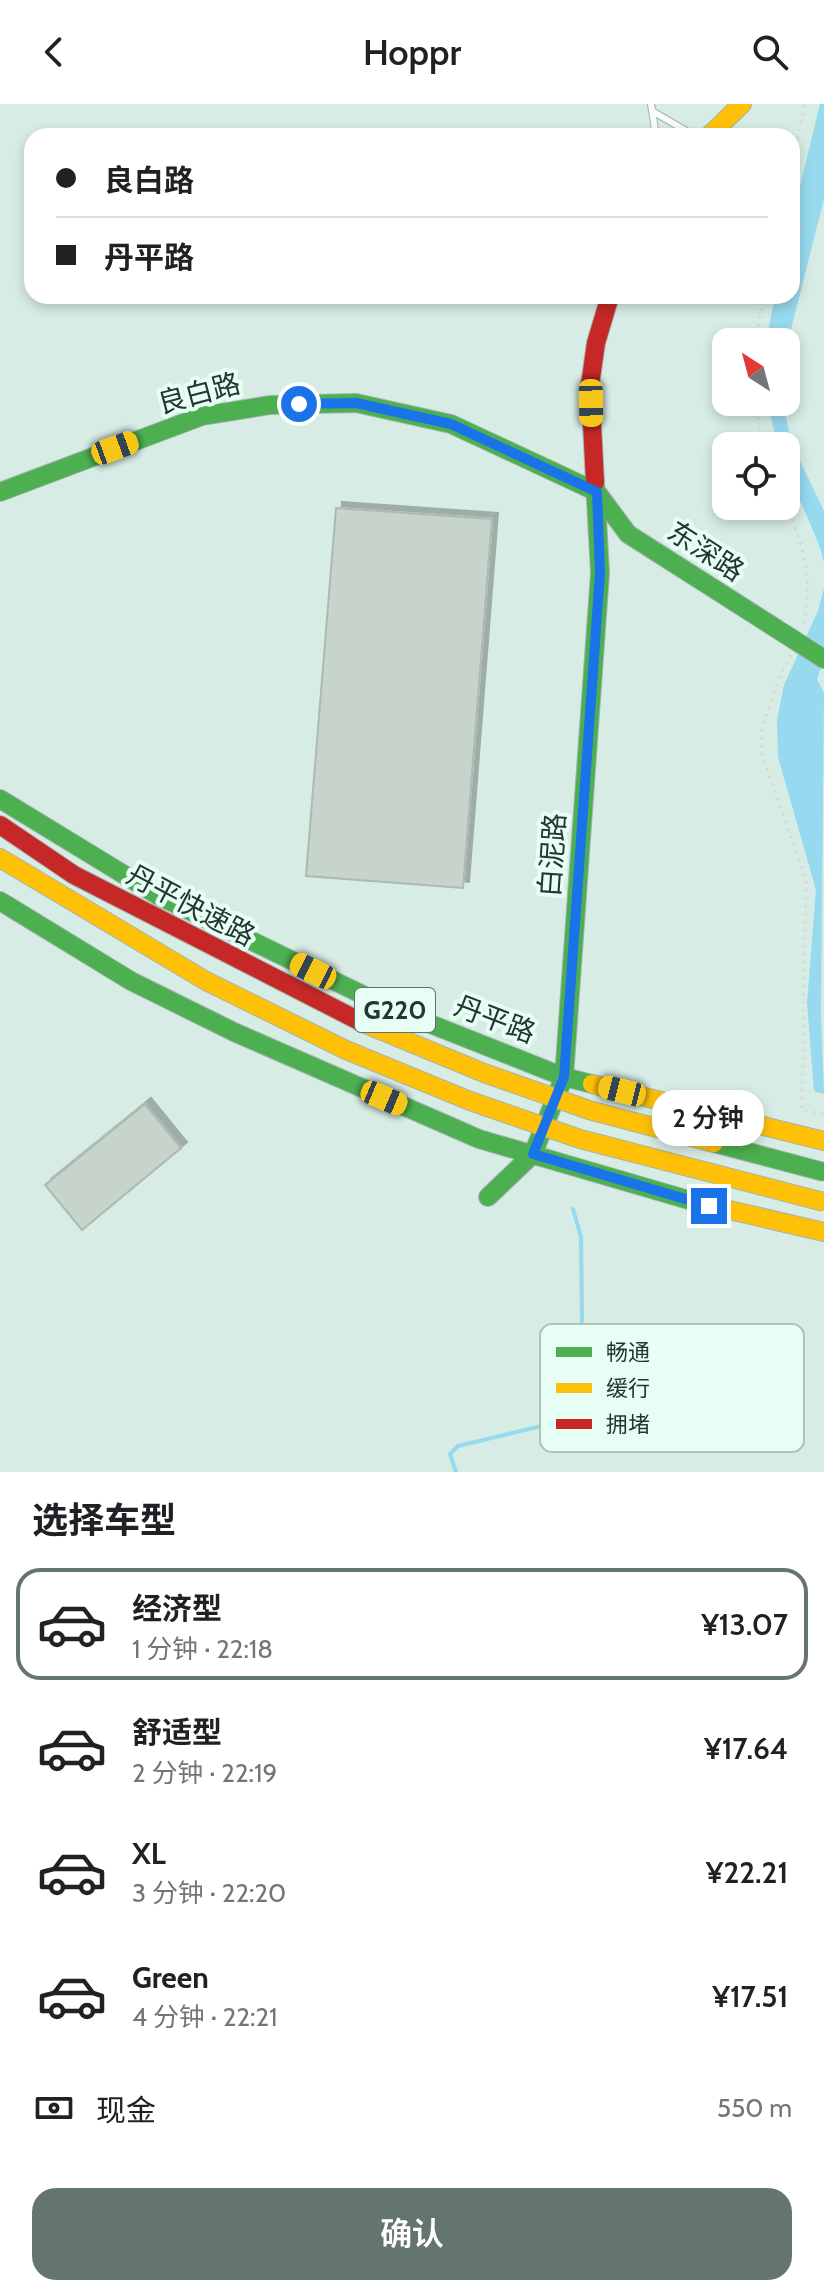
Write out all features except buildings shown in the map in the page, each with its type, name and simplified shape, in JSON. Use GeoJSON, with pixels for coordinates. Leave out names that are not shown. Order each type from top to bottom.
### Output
{"type":"FeatureCollection","features":[{"type":"Feature","properties":{"kind":"main road"},"geometry":{"type":"LineString","coordinates":[[717,128],[742,104]]}},
{"type":"Feature","properties":{"kind":"main road","name":"白泥路"},"geometry":{"type":"LineString","coordinates":[[488,1197],[533,1154],[564,1077],[600,573],[590,385],[596,343],[608,304]]}},
{"type":"Feature","properties":{"kind":"main road","name":"良白路"},"geometry":{"type":"LineString","coordinates":[[0,492],[202,416],[270,405],[356,403],[451,424],[597,492]]}},
{"type":"Feature","properties":{"kind":"main road","name":"东深路"},"geometry":{"type":"LineString","coordinates":[[597,492],[613,518],[628,534],[824,659]]}},
{"type":"Feature","properties":{"kind":"main road","name":"丹平路"},"geometry":{"type":"LineString","coordinates":[[0,799],[159,896],[390,1008],[564,1077],[824,1141]]}},
{"type":"Feature","properties":{"kind":"main road","name":"丹平快速路"},"geometry":{"type":"LineString","coordinates":[[0,825],[74,875],[363,1023],[484,1073],[589,1110],[824,1172]]}},
{"type":"Feature","properties":{"kind":"main road","name":"丹平快速路"},"geometry":{"type":"LineString","coordinates":[[0,858],[206,981],[346,1050],[470,1101],[580,1139],[824,1202]]}},
{"type":"Feature","properties":{"kind":"main road"},"geometry":{"type":"LineString","coordinates":[[0,901],[131,981],[234,1032],[479,1139],[681,1199],[824,1232]]}},
{"type":"Feature","properties":{"kind":"lane"},"geometry":{"type":"LineString","coordinates":[[652,107],[655,128]]}},
{"type":"Feature","properties":{"kind":"lane"},"geometry":{"type":"LineString","coordinates":[[652,107],[683,128]]}},
{"type":"Feature","properties":{"kind":"path"},"geometry":{"type":"LineString","coordinates":[[800,128],[805,104]]}},
{"type":"Feature","properties":{"kind":"path"},"geometry":{"type":"LineString","coordinates":[[758,328],[762,304]]}},
{"type":"Feature","properties":{"kind":"path"},"geometry":{"type":"LineString","coordinates":[[792,520],[805,556],[810,595],[797,643],[779,678],[761,732],[762,755],[806,879],[802,1110],[824,1114]]}},
{"type":"Feature","properties":{"kind":"water"},"geometry":{"type":"Polygon","coordinates":[[[820,104],[824,104],[824,199],[800,294],[800,186],[820,104]]]}},
{"type":"Feature","properties":{"kind":"water"},"geometry":{"type":"Polygon","coordinates":[[[773,304],[797,304],[791,328],[769,328],[773,304]]]}},
{"type":"Feature","properties":{"kind":"water"},"geometry":{"type":"Polygon","coordinates":[[[770,416],[786,416],[789,432],[774,432],[770,416]]]}},
{"type":"Feature","properties":{"kind":"water"},"geometry":{"type":"Polygon","coordinates":[[[800,461],[824,511],[824,562],[800,500],[800,461]]]}},
{"type":"Feature","properties":{"kind":"water"},"geometry":{"type":"Polygon","coordinates":[[[824,588],[824,659],[817,679],[824,693],[821,1014],[824,1094],[814,1091],[807,1003],[816,890],[778,757],[777,720],[784,685],[818,611],[824,588]]]}},
{"type":"Feature","properties":{"kind":"waterway"},"geometry":{"type":"LineString","coordinates":[[573,1209],[581,1237],[582,1324]]}},
{"type":"Feature","properties":{"kind":"waterway"},"geometry":{"type":"LineString","coordinates":[[456,1472],[450,1454],[458,1446],[540,1426]]}},
{"type":"Feature","properties":{"kind":"traffic: fast"},"geometry":{"type":"LineString","coordinates":[[0,492],[202,416],[270,405],[356,403],[451,424],[597,492]]}},
{"type":"Feature","properties":{"kind":"traffic: fast"},"geometry":{"type":"LineString","coordinates":[[488,1197],[533,1154],[564,1077],[600,573],[595,482]]}},
{"type":"Feature","properties":{"kind":"traffic: fast"},"geometry":{"type":"LineString","coordinates":[[599,495],[628,534],[824,659]]}},
{"type":"Feature","properties":{"kind":"traffic: fast"},"geometry":{"type":"LineString","coordinates":[[0,799],[159,896],[390,1008],[564,1077],[592,1084]]}},
{"type":"Feature","properties":{"kind":"traffic: fast"},"geometry":{"type":"LineString","coordinates":[[0,901],[131,981],[234,1032],[479,1139],[699,1203]]}},
{"type":"Feature","properties":{"kind":"traffic: fast"},"geometry":{"type":"LineString","coordinates":[[714,1143],[824,1172]]}},
{"type":"Feature","properties":{"kind":"traffic: slow"},"geometry":{"type":"LineString","coordinates":[[717,128],[742,104]]}},
{"type":"Feature","properties":{"kind":"traffic: slow"},"geometry":{"type":"LineString","coordinates":[[0,858],[206,981],[346,1050]]}},
{"type":"Feature","properties":{"kind":"traffic: slow"},"geometry":{"type":"LineString","coordinates":[[363,1023],[484,1073],[589,1110],[714,1143]]}},
{"type":"Feature","properties":{"kind":"traffic: slow"},"geometry":{"type":"LineString","coordinates":[[346,1050],[470,1101],[580,1139],[824,1202]]}},
{"type":"Feature","properties":{"kind":"traffic: slow"},"geometry":{"type":"LineString","coordinates":[[592,1084],[824,1141]]}},
{"type":"Feature","properties":{"kind":"traffic: slow"},"geometry":{"type":"LineString","coordinates":[[699,1203],[824,1232]]}},
{"type":"Feature","properties":{"kind":"traffic: jam"},"geometry":{"type":"LineString","coordinates":[[595,482],[590,385],[596,343],[608,304]]}},
{"type":"Feature","properties":{"kind":"traffic: jam"},"geometry":{"type":"LineString","coordinates":[[0,825],[74,875],[363,1023]]}},
{"type":"Feature","properties":{"kind":"route"},"geometry":{"type":"LineString","coordinates":[[299,404],[356,403],[451,424],[597,492],[600,573],[564,1077],[533,1154],[575,1169],[709,1206]]}}]}
